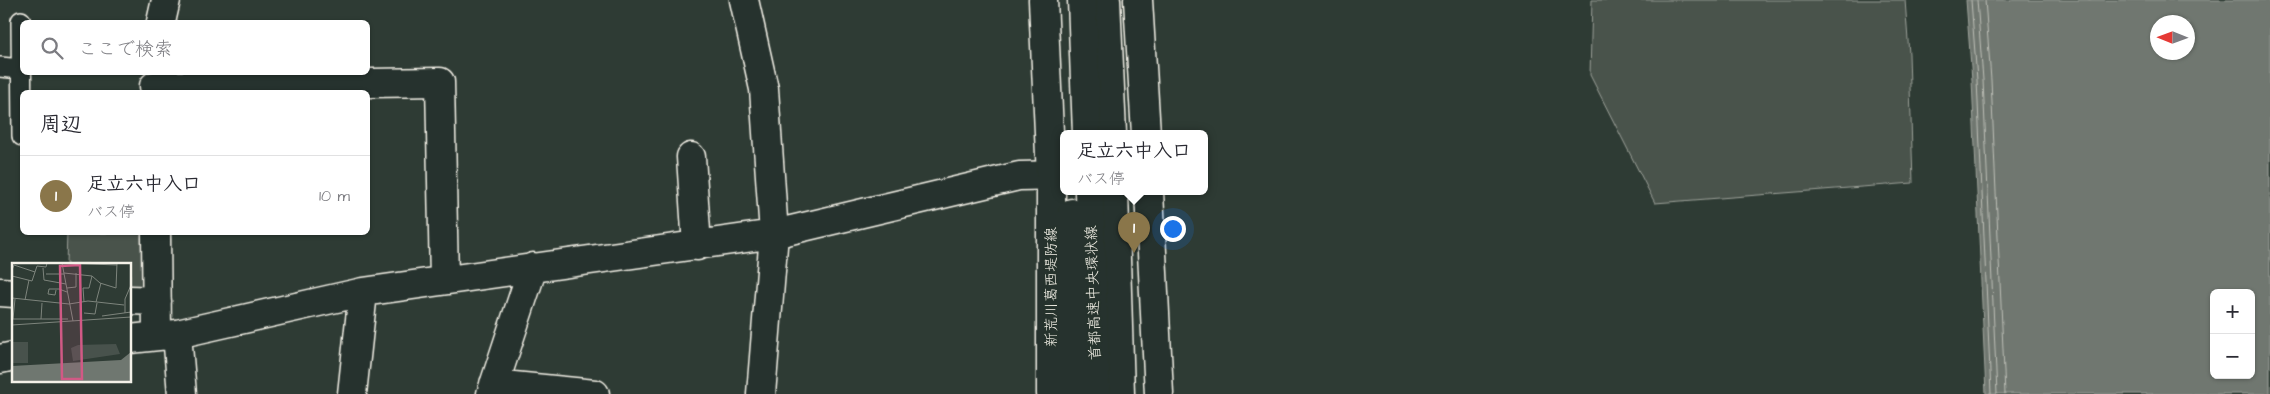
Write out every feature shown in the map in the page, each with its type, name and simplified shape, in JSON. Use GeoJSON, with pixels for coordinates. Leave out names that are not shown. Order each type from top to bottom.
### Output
{"type":"FeatureCollection","features":[{"type":"Feature","properties":{"kind":"main road"},"geometry":{"type":"LineString","coordinates":[[161,20],[166,0]]}},
{"type":"Feature","properties":{"kind":"main road"},"geometry":{"type":"LineString","coordinates":[[744,0],[764,89],[774,234],[761,394]]}},
{"type":"Feature","properties":{"kind":"main road","name":"新荒川葛西堤防線"},"geometry":{"type":"LineString","coordinates":[[1043,0],[1060,162]]}},
{"type":"Feature","properties":{"kind":"main road"},"geometry":{"type":"LineString","coordinates":[[1072,130],[1076,0]]}},
{"type":"Feature","properties":{"kind":"main road"},"geometry":{"type":"LineString","coordinates":[[1082,0],[1087,130]]}},
{"type":"Feature","properties":{"kind":"main road"},"geometry":{"type":"LineString","coordinates":[[1106,0],[1112,130]]}},
{"type":"Feature","properties":{"kind":"main road"},"geometry":{"type":"LineString","coordinates":[[1138,0],[1146,130]]}},
{"type":"Feature","properties":{"kind":"main road"},"geometry":{"type":"LineString","coordinates":[[155,84],[440,82],[444,280]]}},
{"type":"Feature","properties":{"kind":"main road"},"geometry":{"type":"LineString","coordinates":[[691,157],[697,246]]}},
{"type":"Feature","properties":{"kind":"main road"},"geometry":{"type":"LineString","coordinates":[[131,339],[167,334],[363,292],[774,234],[1019,176],[1060,181]]}},
{"type":"Feature","properties":{"kind":"main road","name":"新荒川葛西堤防線"},"geometry":{"type":"LineString","coordinates":[[1051,394],[1061,195]]}},
{"type":"Feature","properties":{"kind":"main road"},"geometry":{"type":"LineString","coordinates":[[1063,195],[1072,394]]}},
{"type":"Feature","properties":{"kind":"main road","name":"首都高速中央環状線"},"geometry":{"type":"LineString","coordinates":[[1089,195],[1096,394]]}},
{"type":"Feature","properties":{"kind":"main road"},"geometry":{"type":"LineString","coordinates":[[1114,195],[1120,394]]}},
{"type":"Feature","properties":{"kind":"main road"},"geometry":{"type":"LineString","coordinates":[[1148,394],[1150,195]]}},
{"type":"Feature","properties":{"kind":"main road"},"geometry":{"type":"LineString","coordinates":[[1150,195],[1159,394]]}},
{"type":"Feature","properties":{"kind":"main road"},"geometry":{"type":"LineString","coordinates":[[156,235],[157,301],[182,394]]}},
{"type":"Feature","properties":{"kind":"main road"},"geometry":{"type":"LineString","coordinates":[[533,267],[493,389],[595,394]]}},
{"type":"Feature","properties":{"kind":"main road"},"geometry":{"type":"LineString","coordinates":[[352,394],[363,292]]}},
{"type":"Feature","properties":{"kind":"main road"},"geometry":{"type":"LineString","coordinates":[[131,300],[157,301]]}},
{"type":"Feature","properties":{"kind":"lane"},"geometry":{"type":"LineString","coordinates":[[0,67],[20,69]]}},
{"type":"Feature","properties":{"kind":"lane"},"geometry":{"type":"LineString","coordinates":[[21,75],[21,90]]}},
{"type":"Feature","properties":{"kind":"shaded area"},"geometry":{"type":"Polygon","coordinates":[[[1592,0],[1905,0],[1909,54],[1913,183],[1655,203],[1590,75],[1592,0]]]}},
{"type":"Feature","properties":{"kind":"shaded area"},"geometry":{"type":"Polygon","coordinates":[[[67,235],[143,235],[142,291],[131,290],[131,263],[66,263],[67,235]]]}},
{"type":"Feature","properties":{"kind":"water"},"geometry":{"type":"Polygon","coordinates":[[[1966,0],[2270,0],[2270,394],[1986,394],[1972,80],[1966,0]]]}},
{"type":"Feature","properties":{"kind":"place","name":"足立六中入口"},"geometry":{"type":"Point","coordinates":[1134,253]}}]}
